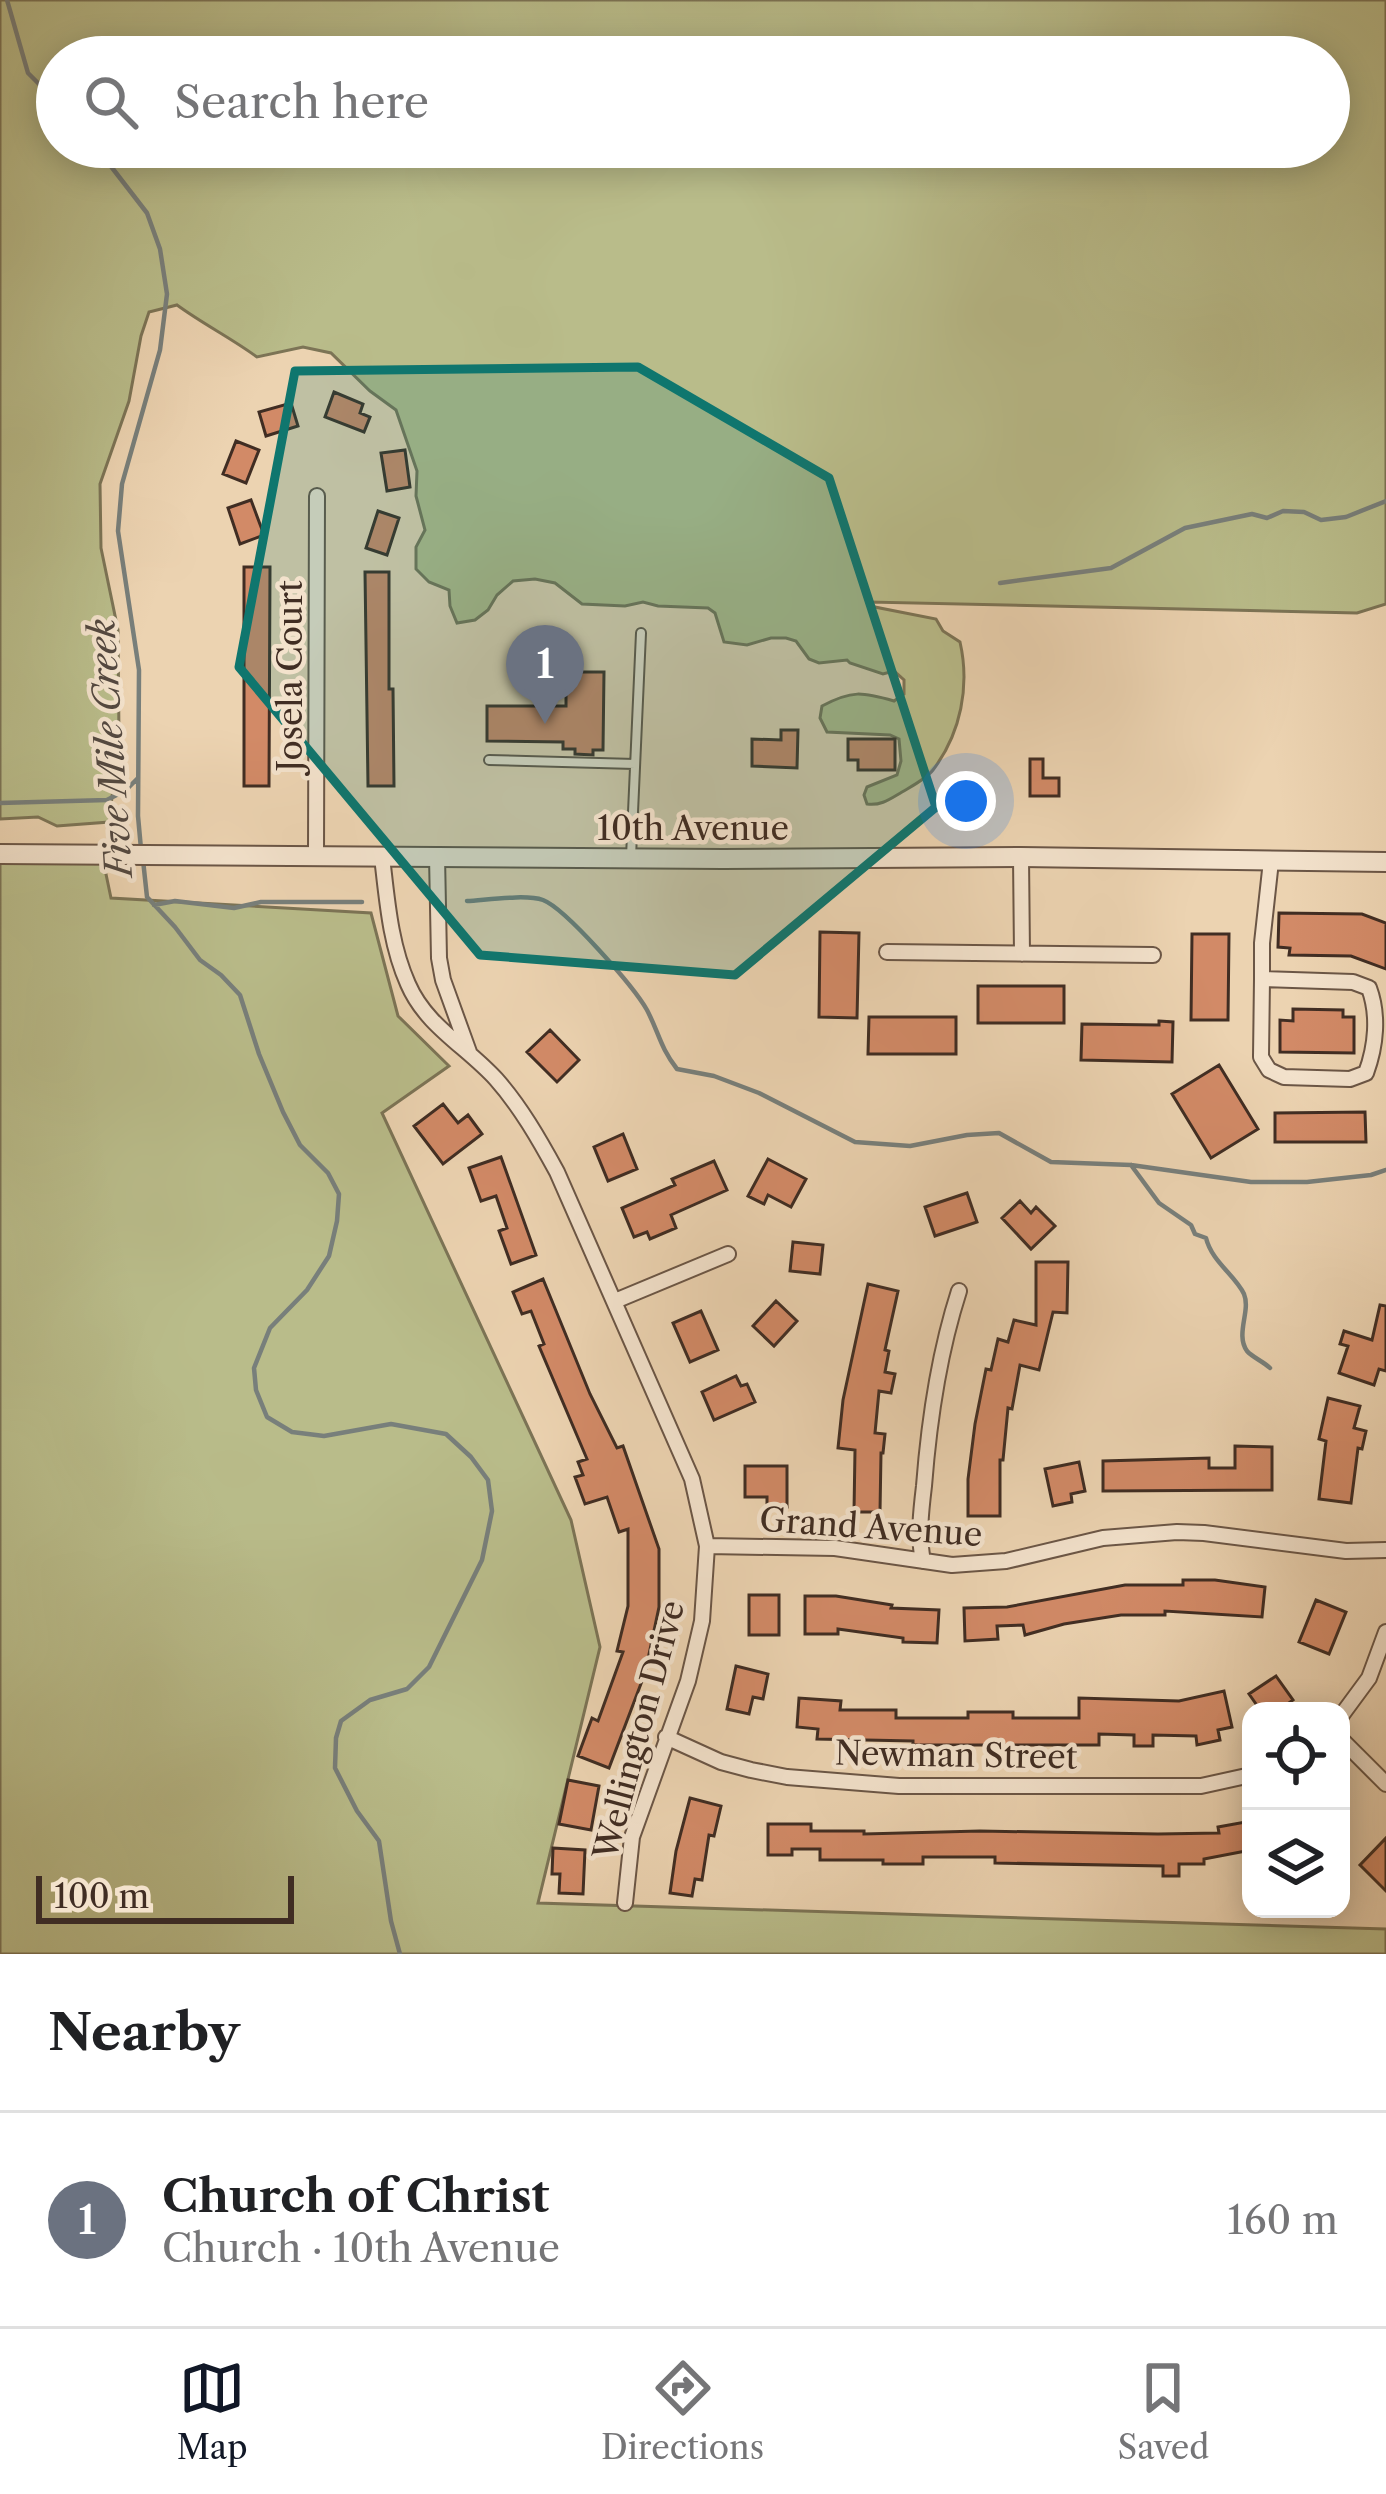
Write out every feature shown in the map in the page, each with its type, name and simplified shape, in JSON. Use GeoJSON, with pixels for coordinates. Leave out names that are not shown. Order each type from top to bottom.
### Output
{"type":"FeatureCollection","features":[{"type":"Feature","properties":{"kind":"street","name":"Josela Court"},"geometry":{"type":"LineString","coordinates":[[316,856],[317,496]]}},
{"type":"Feature","properties":{"kind":"street","name":"10th Avenue"},"geometry":{"type":"LineString","coordinates":[[0,854],[1386,862]]}},
{"type":"Feature","properties":{"kind":"street","name":"Wellington Drive"},"geometry":{"type":"LineString","coordinates":[[382,856],[392,935],[408,985],[428,1018],[495,1078],[533,1129],[557,1172],[692,1479],[707,1546],[702,1621],[688,1682],[632,1837],[625,1903]]}},
{"type":"Feature","properties":{"kind":"street","name":"Wellington Drive"},"geometry":{"type":"LineString","coordinates":[[437,856],[439,958],[471,1056]]}},
{"type":"Feature","properties":{"kind":"street"},"geometry":{"type":"LineString","coordinates":[[1021,857],[1022,954]]}},
{"type":"Feature","properties":{"kind":"street"},"geometry":{"type":"LineString","coordinates":[[1262,979],[1353,982],[1369,988],[1375,1021],[1366,1073],[1350,1079],[1284,1077],[1269,1070],[1261,1057],[1262,943],[1271,861]]}},
{"type":"Feature","properties":{"kind":"street"},"geometry":{"type":"LineString","coordinates":[[887,952],[1153,956]]}},
{"type":"Feature","properties":{"kind":"street"},"geometry":{"type":"LineString","coordinates":[[615,1301],[728,1254]]}},
{"type":"Feature","properties":{"kind":"street"},"geometry":{"type":"LineString","coordinates":[[923,1561],[920,1524],[927,1439],[959,1291]]}},
{"type":"Feature","properties":{"kind":"street","name":"Grand Avenue"},"geometry":{"type":"LineString","coordinates":[[707,1546],[823,1548],[979,1565],[1103,1538],[1177,1532],[1346,1551],[1386,1550]]}},
{"type":"Feature","properties":{"kind":"street"},"geometry":{"type":"LineString","coordinates":[[1350,1703],[1369,1678],[1386,1632]]}},
{"type":"Feature","properties":{"kind":"street","name":"Newman Street"},"geometry":{"type":"LineString","coordinates":[[666,1736],[721,1762],[752,1770],[899,1786],[1201,1786],[1242,1776]]}},
{"type":"Feature","properties":{"kind":"street"},"geometry":{"type":"LineString","coordinates":[[1350,1748],[1386,1784]]}},
{"type":"Feature","properties":{"kind":"lane"},"geometry":{"type":"LineString","coordinates":[[631,858],[641,633]]}},
{"type":"Feature","properties":{"kind":"lane"},"geometry":{"type":"LineString","coordinates":[[489,760],[635,764]]}},
{"type":"Feature","properties":{"kind":"highlighted area"},"geometry":{"type":"Polygon","coordinates":[[[638,367],[829,478],[936,807],[735,975],[480,955],[239,667],[295,371],[638,367]]]}},
{"type":"Feature","properties":{"kind":"green space"},"geometry":{"type":"Polygon","coordinates":[[[0,0],[1386,0],[1386,604],[1357,613],[870,602],[936,619],[943,631],[960,642],[964,675],[956,725],[933,770],[889,799],[867,804],[867,787],[897,775],[899,739],[827,732],[820,718],[822,706],[857,694],[894,701],[904,694],[904,680],[894,671],[883,674],[847,660],[819,663],[809,659],[796,641],[786,638],[747,645],[724,642],[715,613],[708,608],[643,602],[582,604],[555,583],[535,579],[513,581],[475,620],[457,623],[449,590],[429,582],[416,569],[416,547],[425,530],[416,496],[417,471],[396,410],[331,353],[303,347],[257,357],[177,305],[149,312],[129,401],[100,484],[101,548],[118,630],[119,738],[109,822],[57,826],[38,817],[0,819],[0,0]]]}},
{"type":"Feature","properties":{"kind":"green space"},"geometry":{"type":"Polygon","coordinates":[[[0,854],[102,855],[111,898],[371,913],[398,1016],[449,1066],[382,1113],[571,1520],[600,1647],[538,1903],[1386,1929],[1386,1954],[0,1954],[0,854]]]}},
{"type":"Feature","properties":{"kind":"building"},"geometry":{"type":"Polygon","coordinates":[[[334,392],[363,404],[360,413],[370,417],[364,432],[325,417],[334,392]]]}},
{"type":"Feature","properties":{"kind":"building"},"geometry":{"type":"Polygon","coordinates":[[[291,403],[298,426],[266,436],[259,412],[291,403]]]}},
{"type":"Feature","properties":{"kind":"building"},"geometry":{"type":"Polygon","coordinates":[[[236,441],[259,450],[246,483],[223,474],[236,441]]]}},
{"type":"Feature","properties":{"kind":"building"},"geometry":{"type":"Polygon","coordinates":[[[405,450],[410,487],[387,491],[381,453],[405,450]]]}},
{"type":"Feature","properties":{"kind":"building"},"geometry":{"type":"Polygon","coordinates":[[[251,500],[264,535],[240,544],[228,508],[251,500]]]}},
{"type":"Feature","properties":{"kind":"building"},"geometry":{"type":"Polygon","coordinates":[[[378,511],[399,518],[387,555],[366,548],[378,511]]]}},
{"type":"Feature","properties":{"kind":"building"},"geometry":{"type":"Polygon","coordinates":[[[244,567],[270,567],[269,786],[244,786],[244,567]]]}},
{"type":"Feature","properties":{"kind":"building"},"geometry":{"type":"Polygon","coordinates":[[[365,572],[389,572],[394,786],[368,786],[365,572]]]}},
{"type":"Feature","properties":{"kind":"building"},"geometry":{"type":"Polygon","coordinates":[[[566,672],[604,672],[603,750],[575,754],[575,749],[563,749],[563,742],[487,741],[487,706],[566,706],[566,672]]]}},
{"type":"Feature","properties":{"kind":"building"},"geometry":{"type":"Polygon","coordinates":[[[781,730],[798,730],[797,768],[752,766],[752,739],[781,740],[781,730]]]}},
{"type":"Feature","properties":{"kind":"building"},"geometry":{"type":"Polygon","coordinates":[[[848,739],[895,739],[895,770],[858,770],[858,760],[848,760],[848,739]]]}},
{"type":"Feature","properties":{"kind":"building"},"geometry":{"type":"Polygon","coordinates":[[[1030,759],[1043,759],[1043,778],[1059,778],[1059,796],[1030,796],[1030,759]]]}},
{"type":"Feature","properties":{"kind":"building"},"geometry":{"type":"Polygon","coordinates":[[[1279,913],[1362,914],[1386,923],[1386,969],[1351,956],[1289,955],[1290,948],[1278,947],[1279,913]]]}},
{"type":"Feature","properties":{"kind":"building"},"geometry":{"type":"Polygon","coordinates":[[[820,932],[859,933],[857,1018],[819,1017],[820,932]]]}},
{"type":"Feature","properties":{"kind":"building"},"geometry":{"type":"Polygon","coordinates":[[[1192,934],[1229,934],[1228,1020],[1191,1020],[1192,934]]]}},
{"type":"Feature","properties":{"kind":"building"},"geometry":{"type":"Polygon","coordinates":[[[978,986],[1064,986],[1064,1023],[978,1023],[978,986]]]}},
{"type":"Feature","properties":{"kind":"building"},"geometry":{"type":"Polygon","coordinates":[[[1293,1009],[1343,1010],[1343,1017],[1354,1017],[1354,1053],[1280,1052],[1280,1020],[1293,1021],[1293,1009]]]}},
{"type":"Feature","properties":{"kind":"building"},"geometry":{"type":"Polygon","coordinates":[[[869,1017],[956,1017],[956,1054],[868,1054],[869,1017]]]}},
{"type":"Feature","properties":{"kind":"building"},"geometry":{"type":"Polygon","coordinates":[[[1159,1021],[1173,1022],[1172,1062],[1081,1060],[1082,1024],[1159,1025],[1159,1021]]]}},
{"type":"Feature","properties":{"kind":"building"},"geometry":{"type":"Polygon","coordinates":[[[550,1030],[579,1060],[557,1082],[527,1052],[550,1030]]]}},
{"type":"Feature","properties":{"kind":"building"},"geometry":{"type":"Polygon","coordinates":[[[1219,1065],[1258,1129],[1211,1158],[1172,1094],[1219,1065]]]}},
{"type":"Feature","properties":{"kind":"building"},"geometry":{"type":"Polygon","coordinates":[[[443,1104],[458,1123],[468,1115],[482,1134],[443,1164],[414,1126],[443,1104]]]}},
{"type":"Feature","properties":{"kind":"building"},"geometry":{"type":"Polygon","coordinates":[[[1365,1112],[1366,1142],[1275,1142],[1275,1113],[1365,1112]]]}},
{"type":"Feature","properties":{"kind":"building"},"geometry":{"type":"Polygon","coordinates":[[[623,1134],[637,1169],[608,1181],[594,1147],[623,1134]]]}},
{"type":"Feature","properties":{"kind":"building"},"geometry":{"type":"Polygon","coordinates":[[[501,1157],[536,1255],[511,1264],[499,1231],[507,1228],[496,1196],[481,1201],[469,1168],[501,1157]]]}},
{"type":"Feature","properties":{"kind":"building"},"geometry":{"type":"Polygon","coordinates":[[[768,1159],[806,1179],[791,1207],[768,1195],[764,1204],[748,1196],[768,1159]]]}},
{"type":"Feature","properties":{"kind":"building"},"geometry":{"type":"Polygon","coordinates":[[[714,1161],[727,1190],[671,1215],[676,1228],[650,1239],[647,1232],[634,1237],[622,1208],[675,1185],[672,1179],[714,1161]]]}},
{"type":"Feature","properties":{"kind":"building"},"geometry":{"type":"Polygon","coordinates":[[[967,1193],[977,1222],[935,1236],[925,1207],[967,1193]]]}},
{"type":"Feature","properties":{"kind":"building"},"geometry":{"type":"Polygon","coordinates":[[[1020,1201],[1031,1213],[1036,1207],[1055,1226],[1031,1249],[1002,1218],[1020,1201]]]}},
{"type":"Feature","properties":{"kind":"building"},"geometry":{"type":"Polygon","coordinates":[[[793,1242],[823,1245],[820,1274],[790,1271],[793,1242]]]}},
{"type":"Feature","properties":{"kind":"building"},"geometry":{"type":"Polygon","coordinates":[[[1036,1262],[1068,1262],[1067,1313],[1053,1312],[1039,1370],[1020,1365],[1000,1460],[1000,1516],[968,1516],[968,1479],[986,1369],[991,1370],[998,1339],[1008,1342],[1014,1320],[1036,1325],[1036,1262]]]}},
{"type":"Feature","properties":{"kind":"building"},"geometry":{"type":"Polygon","coordinates":[[[543,1279],[590,1394],[617,1448],[623,1446],[659,1549],[659,1607],[645,1673],[609,1768],[578,1756],[592,1718],[598,1721],[623,1652],[617,1651],[628,1606],[628,1529],[619,1532],[607,1497],[585,1504],[575,1477],[583,1475],[578,1462],[587,1459],[539,1346],[544,1344],[531,1311],[522,1314],[513,1292],[543,1279]]]}},
{"type":"Feature","properties":{"kind":"building"},"geometry":{"type":"Polygon","coordinates":[[[868,1284],[898,1291],[885,1350],[889,1351],[885,1372],[895,1374],[891,1393],[879,1391],[875,1433],[885,1434],[880,1512],[854,1512],[855,1450],[838,1448],[843,1400],[868,1284]]]}},
{"type":"Feature","properties":{"kind":"building"},"geometry":{"type":"Polygon","coordinates":[[[776,1301],[797,1321],[774,1346],[753,1326],[776,1301]]]}},
{"type":"Feature","properties":{"kind":"building"},"geometry":{"type":"Polygon","coordinates":[[[1380,1305],[1386,1306],[1386,1371],[1379,1369],[1374,1385],[1339,1373],[1348,1346],[1340,1344],[1344,1331],[1372,1340],[1380,1305]]]}},
{"type":"Feature","properties":{"kind":"building"},"geometry":{"type":"Polygon","coordinates":[[[701,1311],[718,1350],[690,1362],[673,1323],[701,1311]]]}},
{"type":"Feature","properties":{"kind":"building"},"geometry":{"type":"Polygon","coordinates":[[[736,1376],[741,1386],[747,1384],[755,1402],[714,1420],[702,1392],[736,1376]]]}},
{"type":"Feature","properties":{"kind":"building"},"geometry":{"type":"Polygon","coordinates":[[[1328,1398],[1360,1406],[1354,1428],[1366,1431],[1362,1449],[1358,1448],[1351,1503],[1319,1499],[1326,1441],[1319,1439],[1328,1398]]]}},
{"type":"Feature","properties":{"kind":"building"},"geometry":{"type":"Polygon","coordinates":[[[1235,1446],[1272,1447],[1272,1490],[1103,1491],[1103,1461],[1209,1458],[1209,1468],[1235,1468],[1235,1446]]]}},
{"type":"Feature","properties":{"kind":"building"},"geometry":{"type":"Polygon","coordinates":[[[1079,1462],[1085,1491],[1071,1494],[1072,1502],[1053,1506],[1045,1469],[1079,1462]]]}},
{"type":"Feature","properties":{"kind":"building"},"geometry":{"type":"Polygon","coordinates":[[[745,1466],[787,1466],[787,1507],[767,1507],[767,1497],[745,1497],[745,1466]]]}},
{"type":"Feature","properties":{"kind":"building"},"geometry":{"type":"Polygon","coordinates":[[[1183,1580],[1265,1587],[1262,1617],[1165,1611],[1165,1615],[1121,1615],[1064,1624],[1025,1635],[1023,1625],[997,1626],[998,1639],[965,1641],[964,1608],[1007,1607],[1125,1585],[1183,1585],[1183,1580]]]}},
{"type":"Feature","properties":{"kind":"building"},"geometry":{"type":"Polygon","coordinates":[[[749,1595],[779,1595],[779,1635],[749,1635],[749,1595]]]}},
{"type":"Feature","properties":{"kind":"building"},"geometry":{"type":"Polygon","coordinates":[[[805,1596],[939,1610],[937,1643],[903,1642],[903,1638],[838,1629],[838,1634],[805,1634],[805,1596]]]}},
{"type":"Feature","properties":{"kind":"building"},"geometry":{"type":"Polygon","coordinates":[[[1316,1600],[1346,1612],[1329,1654],[1299,1642],[1316,1600]]]}},
{"type":"Feature","properties":{"kind":"building"},"geometry":{"type":"Polygon","coordinates":[[[736,1666],[768,1674],[763,1699],[753,1697],[749,1714],[727,1709],[736,1666]]]}},
{"type":"Feature","properties":{"kind":"building"},"geometry":{"type":"Polygon","coordinates":[[[1276,1676],[1293,1700],[1255,1702],[1249,1694],[1276,1676]]]}},
{"type":"Feature","properties":{"kind":"building"},"geometry":{"type":"Polygon","coordinates":[[[1224,1691],[1232,1727],[1218,1730],[1220,1740],[1197,1745],[1196,1736],[1153,1735],[1153,1746],[1134,1746],[1134,1735],[1099,1734],[1099,1745],[913,1745],[913,1741],[817,1739],[818,1729],[797,1727],[799,1698],[841,1701],[840,1710],[896,1710],[896,1718],[968,1718],[968,1712],[1013,1712],[1013,1718],[1079,1718],[1079,1698],[1179,1701],[1224,1691]]]}},
{"type":"Feature","properties":{"kind":"building"},"geometry":{"type":"Polygon","coordinates":[[[568,1780],[599,1786],[591,1830],[559,1824],[568,1780]]]}},
{"type":"Feature","properties":{"kind":"building"},"geometry":{"type":"Polygon","coordinates":[[[690,1798],[721,1806],[714,1836],[709,1835],[702,1880],[695,1879],[692,1896],[670,1893],[690,1798]]]}},
{"type":"Feature","properties":{"kind":"building"},"geometry":{"type":"Polygon","coordinates":[[[1242,1823],[1242,1852],[1204,1859],[1204,1864],[1179,1864],[1179,1876],[1163,1876],[1163,1866],[995,1863],[995,1857],[923,1857],[923,1864],[883,1864],[883,1860],[820,1860],[820,1849],[768,1855],[768,1824],[811,1824],[811,1831],[864,1834],[1219,1833],[1218,1827],[1242,1823]]]}},
{"type":"Feature","properties":{"kind":"building"},"geometry":{"type":"Polygon","coordinates":[[[1386,1838],[1386,1891],[1360,1865],[1386,1838]]]}},
{"type":"Feature","properties":{"kind":"building"},"geometry":{"type":"Polygon","coordinates":[[[553,1848],[585,1850],[583,1894],[559,1893],[560,1874],[552,1874],[553,1848]]]}},
{"type":"Feature","properties":{"kind":"waterway","name":"Five Mile Creek"},"geometry":{"type":"LineString","coordinates":[[7,0],[28,73],[36,81]]}},
{"type":"Feature","properties":{"kind":"waterway","name":"Five Mile Creek"},"geometry":{"type":"LineString","coordinates":[[112,168],[147,213],[160,249],[167,294],[160,350],[122,484],[118,531],[139,670],[141,849]]}},
{"type":"Feature","properties":{"kind":"waterway"},"geometry":{"type":"LineString","coordinates":[[1000,583],[1111,568],[1185,528],[1252,514],[1267,518],[1283,511],[1304,512],[1321,520],[1346,517],[1386,501]]}},
{"type":"Feature","properties":{"kind":"waterway"},"geometry":{"type":"LineString","coordinates":[[0,803],[107,800],[137,779]]}},
{"type":"Feature","properties":{"kind":"waterway","name":"Five Mile Creek"},"geometry":{"type":"LineString","coordinates":[[143,860],[147,897],[200,960],[240,995],[283,1112],[300,1145],[328,1173],[339,1194],[329,1256],[307,1290],[270,1328],[254,1368],[256,1390],[267,1417],[292,1432],[324,1436],[391,1424],[446,1434],[488,1480],[492,1511],[482,1560],[429,1667],[407,1689],[370,1700],[341,1721],[336,1738],[335,1768],[379,1841],[400,1954]]}},
{"type":"Feature","properties":{"kind":"waterway"},"geometry":{"type":"LineString","coordinates":[[467,901],[527,897],[554,906],[640,999],[677,1069],[714,1076],[759,1093],[855,1142],[910,1146],[999,1133],[1051,1162],[1131,1165],[1251,1182],[1307,1182],[1386,1170]]}},
{"type":"Feature","properties":{"kind":"waterway"},"geometry":{"type":"LineString","coordinates":[[154,905],[175,901],[234,908],[261,902],[362,902]]}},
{"type":"Feature","properties":{"kind":"waterway"},"geometry":{"type":"LineString","coordinates":[[1131,1165],[1159,1203],[1206,1238],[1240,1287],[1246,1301],[1244,1344],[1270,1368]]}},
{"type":"Feature","properties":{"kind":"place","name":"Church of Christ"},"geometry":{"type":"Point","coordinates":[545,724]}}]}
